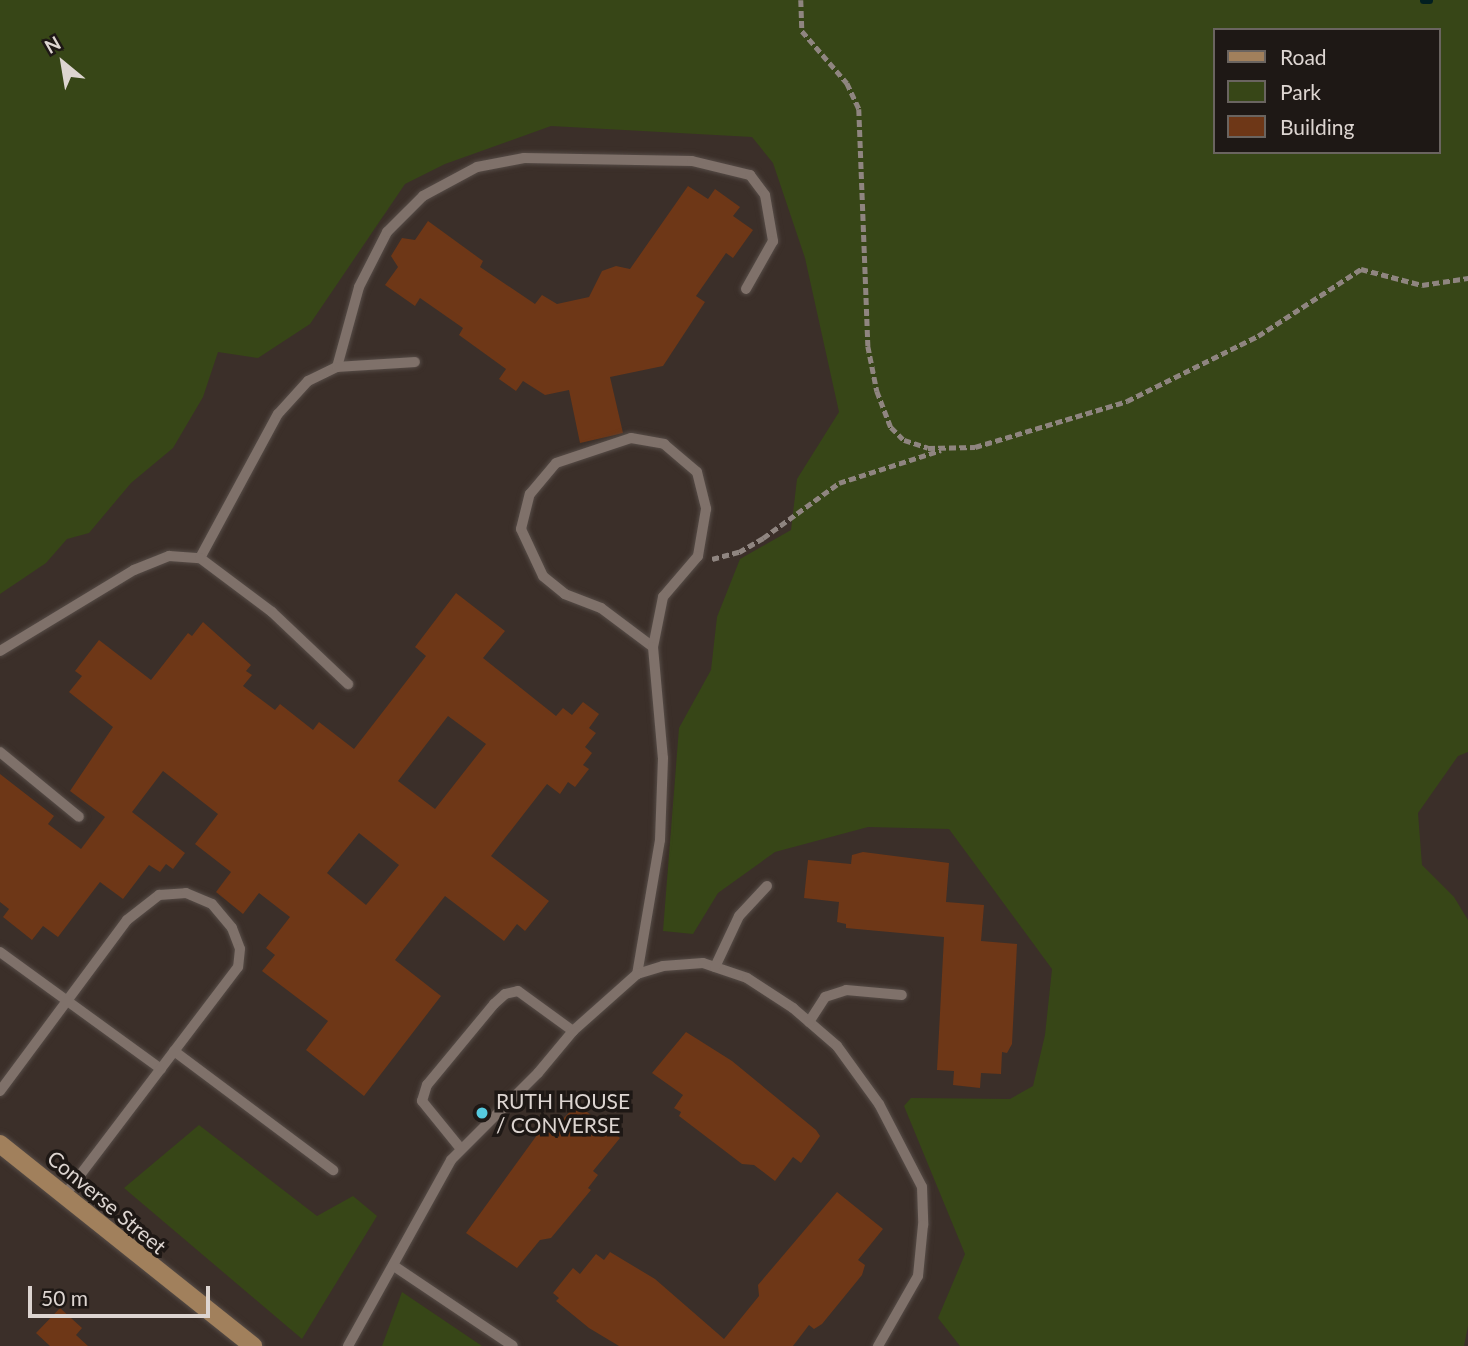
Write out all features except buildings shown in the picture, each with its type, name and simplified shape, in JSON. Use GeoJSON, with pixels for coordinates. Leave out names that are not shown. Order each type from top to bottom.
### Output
{"type":"FeatureCollection","features":[{"type":"Feature","properties":{"kind":"main road","name":"Converse Street"},"geometry":{"type":"LineString","coordinates":[[0,1144],[170,1284],[253,1346]]}},
{"type":"Feature","properties":{"kind":"lane"},"geometry":{"type":"LineString","coordinates":[[337,367],[359,287],[387,232],[423,196],[477,167],[524,158],[692,161],[750,176],[765,195],[773,241],[746,289]]}},
{"type":"Feature","properties":{"kind":"lane"},"geometry":{"type":"LineString","coordinates":[[200,558],[278,414],[308,382],[337,367],[415,362]]}},
{"type":"Feature","properties":{"kind":"lane"},"geometry":{"type":"LineString","coordinates":[[636,974],[660,840],[663,758],[653,647],[663,597],[698,556],[706,509],[697,472],[664,444],[631,438],[556,463],[530,494],[521,529],[543,576],[565,594],[601,608],[653,647]]}},
{"type":"Feature","properties":{"kind":"lane"},"geometry":{"type":"LineString","coordinates":[[0,651],[134,570],[169,556],[200,558],[272,612],[348,684]]}},
{"type":"Feature","properties":{"kind":"lane"},"geometry":{"type":"LineString","coordinates":[[0,752],[79,817]]}},
{"type":"Feature","properties":{"kind":"lane"},"geometry":{"type":"LineString","coordinates":[[715,967],[739,916],[767,886]]}},
{"type":"Feature","properties":{"kind":"lane"},"geometry":{"type":"LineString","coordinates":[[0,1091],[67,996],[127,920],[159,895],[186,893],[212,904],[232,928],[240,949],[238,967],[65,1195]]}},
{"type":"Feature","properties":{"kind":"lane"},"geometry":{"type":"LineString","coordinates":[[0,952],[67,996],[161,1069]]}},
{"type":"Feature","properties":{"kind":"lane"},"geometry":{"type":"LineString","coordinates":[[348,1346],[394,1266],[433,1187],[461,1149],[538,1073],[573,1031],[636,974],[663,966],[703,963],[747,978],[809,1022],[837,1046],[879,1104],[922,1187],[918,1276],[878,1346]]}},
{"type":"Feature","properties":{"kind":"lane"},"geometry":{"type":"LineString","coordinates":[[809,1022],[825,997],[846,990],[902,995]]}},
{"type":"Feature","properties":{"kind":"lane"},"geometry":{"type":"LineString","coordinates":[[461,1149],[422,1101],[427,1085],[494,1004],[505,993],[518,991],[573,1031]]}},
{"type":"Feature","properties":{"kind":"lane"},"geometry":{"type":"LineString","coordinates":[[174,1051],[333,1170]]}},
{"type":"Feature","properties":{"kind":"lane"},"geometry":{"type":"LineString","coordinates":[[394,1266],[513,1346]]}},
{"type":"Feature","properties":{"kind":"path"},"geometry":{"type":"LineString","coordinates":[[802,0],[802,31],[847,83],[859,109],[864,300],[877,391],[897,435],[914,444],[945,449]]}},
{"type":"Feature","properties":{"kind":"path"},"geometry":{"type":"LineString","coordinates":[[698,556],[717,559],[739,552],[839,483],[945,449],[1014,438],[1127,401],[1258,336],[1350,272],[1368,269],[1395,281],[1422,285],[1468,278]]}},
{"type":"Feature","properties":{"kind":"green space"},"geometry":{"type":"Polygon","coordinates":[[[0,0],[1468,0],[1468,752],[1458,756],[1418,813],[1422,865],[1454,897],[1468,920],[1468,1326],[1464,1346],[960,1346],[938,1318],[965,1254],[904,1106],[911,1098],[1010,1099],[1033,1086],[1045,1035],[1052,969],[949,829],[868,827],[775,852],[718,893],[693,934],[663,931],[679,728],[711,670],[717,617],[740,559],[791,530],[797,479],[839,412],[805,258],[773,163],[752,137],[551,126],[445,164],[405,184],[310,324],[258,358],[218,352],[203,397],[173,448],[131,483],[89,533],[67,539],[46,563],[0,594],[0,0]]]}},
{"type":"Feature","properties":{"kind":"green space"},"geometry":{"type":"Polygon","coordinates":[[[199,1125],[317,1216],[353,1196],[377,1216],[302,1339],[124,1188],[199,1125]]]}},
{"type":"Feature","properties":{"kind":"green space"},"geometry":{"type":"Polygon","coordinates":[[[402,1292],[482,1346],[382,1346],[402,1292]]]}},
{"type":"Feature","properties":{"kind":"waterway"},"geometry":{"type":"LineString","coordinates":[[1423,0],[1429,0]]}},
{"type":"Feature","properties":{"kind":"place","name":"RUTH HOUSE / CONVERSE"},"geometry":{"type":"Point","coordinates":[482,1113]}}]}
